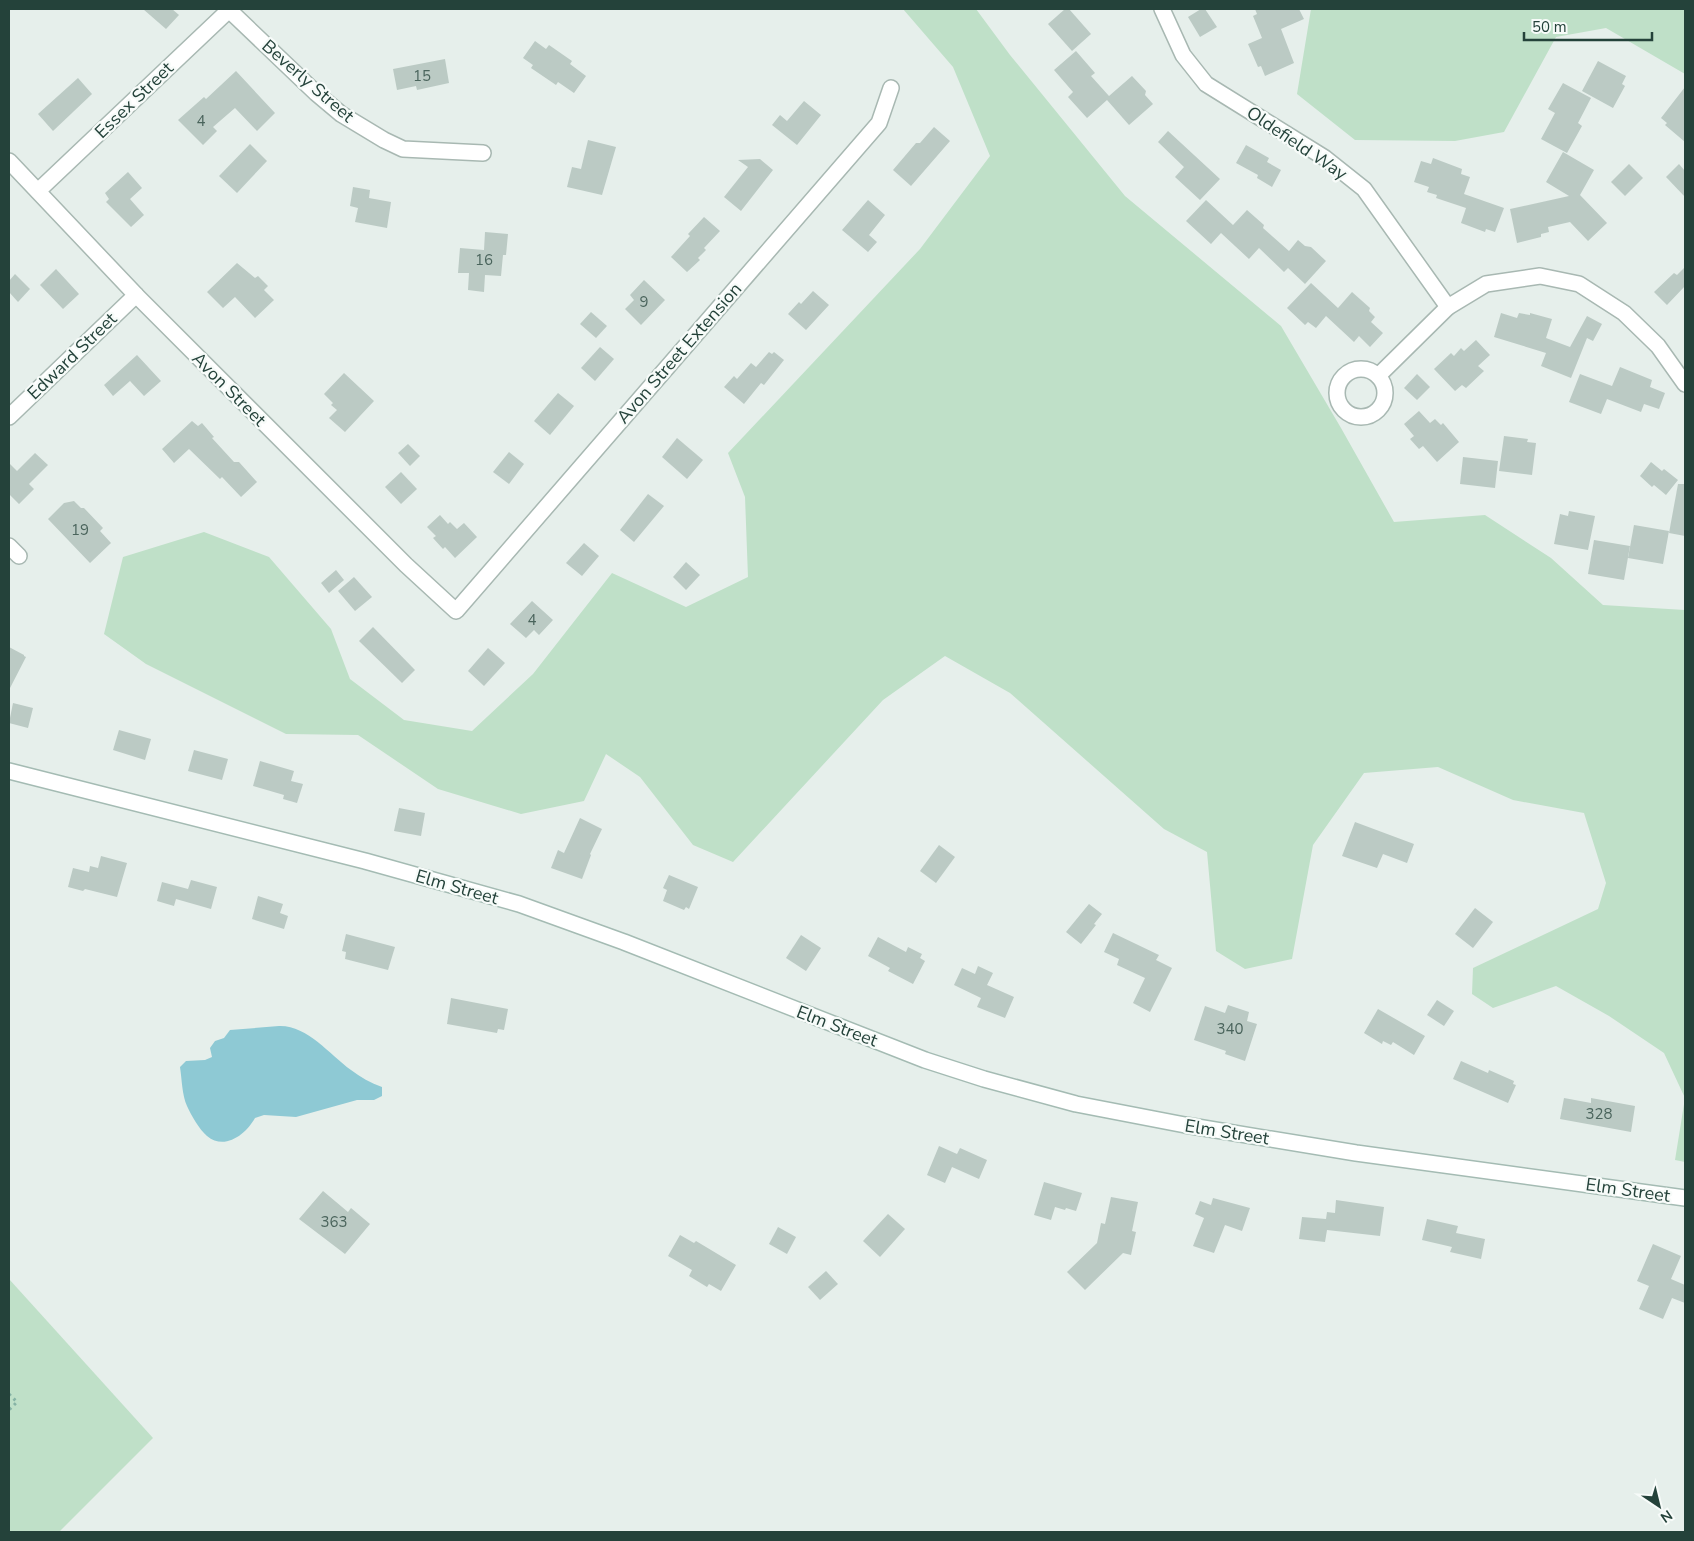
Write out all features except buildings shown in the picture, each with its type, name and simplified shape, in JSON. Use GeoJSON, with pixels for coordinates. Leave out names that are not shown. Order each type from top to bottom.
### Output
{"type":"FeatureCollection","features":[{"type":"Feature","properties":{"kind":"street","name":"Beverly Street"},"geometry":{"type":"LineString","coordinates":[[229,9],[316,93],[341,114],[384,140],[403,149],[483,153]]}},
{"type":"Feature","properties":{"kind":"street","name":"Essex Street"},"geometry":{"type":"LineString","coordinates":[[38,191],[229,9]]}},
{"type":"Feature","properties":{"kind":"street","name":"Oldefield Way"},"geometry":{"type":"LineString","coordinates":[[1162,9],[1183,55],[1206,84],[1325,158],[1364,189],[1448,307]]}},
{"type":"Feature","properties":{"kind":"street","name":"Avon Street Extension"},"geometry":{"type":"LineString","coordinates":[[456,611],[879,123],[891,88]]}},
{"type":"Feature","properties":{"kind":"street","name":"Avon Street"},"geometry":{"type":"LineString","coordinates":[[9,161],[136,295],[399,558],[456,611]]}},
{"type":"Feature","properties":{"kind":"street"},"geometry":{"type":"LineString","coordinates":[[1378,376],[1448,307],[1486,284],[1540,276],[1579,284],[1624,313],[1658,346],[1685,384]]}},
{"type":"Feature","properties":{"kind":"street","name":"Edward Street"},"geometry":{"type":"LineString","coordinates":[[9,417],[136,295]]}},
{"type":"Feature","properties":{"kind":"street","name":"Elm Street"},"geometry":{"type":"LineString","coordinates":[[9,771],[365,861],[519,904],[624,942],[925,1060],[984,1079],[1076,1104],[1193,1127],[1356,1153],[1685,1198]]}},
{"type":"Feature","properties":{"kind":"path"},"geometry":{"type":"LineString","coordinates":[[9,1394],[17,1402],[9,1410]]}},
{"type":"Feature","properties":{"kind":"green space"},"geometry":{"type":"Polygon","coordinates":[[[903,9],[976,9],[1010,55],[1125,196],[1281,326],[1394,522],[1485,515],[1551,558],[1603,605],[1685,610],[1685,1098],[1664,1053],[1609,1016],[1556,986],[1493,1008],[1472,994],[1473,968],[1598,909],[1606,883],[1584,813],[1513,800],[1438,767],[1364,773],[1313,845],[1292,959],[1245,969],[1216,951],[1207,852],[1164,829],[1010,693],[945,656],[883,700],[733,862],[693,845],[640,777],[606,754],[584,801],[521,814],[438,789],[358,735],[286,734],[146,664],[104,634],[123,557],[204,532],[269,557],[331,629],[350,679],[404,720],[472,731],[533,674],[612,573],[686,607],[748,577],[745,497],[728,453],[920,249],[990,156],[953,67],[903,9]]]}},
{"type":"Feature","properties":{"kind":"green space"},"geometry":{"type":"Polygon","coordinates":[[[1311,9],[1685,9],[1685,74],[1606,28],[1556,37],[1504,132],[1455,141],[1355,140],[1297,94],[1311,9]]]}},
{"type":"Feature","properties":{"kind":"green space"},"geometry":{"type":"Polygon","coordinates":[[[1685,1098],[1685,1162],[1675,1160],[1685,1098]]]}},
{"type":"Feature","properties":{"kind":"green space"},"geometry":{"type":"Polygon","coordinates":[[[9,1279],[153,1438],[59,1532],[9,1532],[9,1279]]]}},
{"type":"Feature","properties":{"kind":"water"},"geometry":{"type":"Polygon","coordinates":[[[279,1026],[299,1030],[308,1035],[354,1073],[382,1087],[382,1096],[374,1100],[357,1100],[296,1117],[264,1115],[255,1118],[241,1135],[228,1141],[221,1142],[207,1136],[195,1122],[185,1102],[180,1067],[186,1061],[205,1060],[212,1057],[210,1048],[215,1041],[224,1038],[230,1030],[279,1026]]]}}]}
